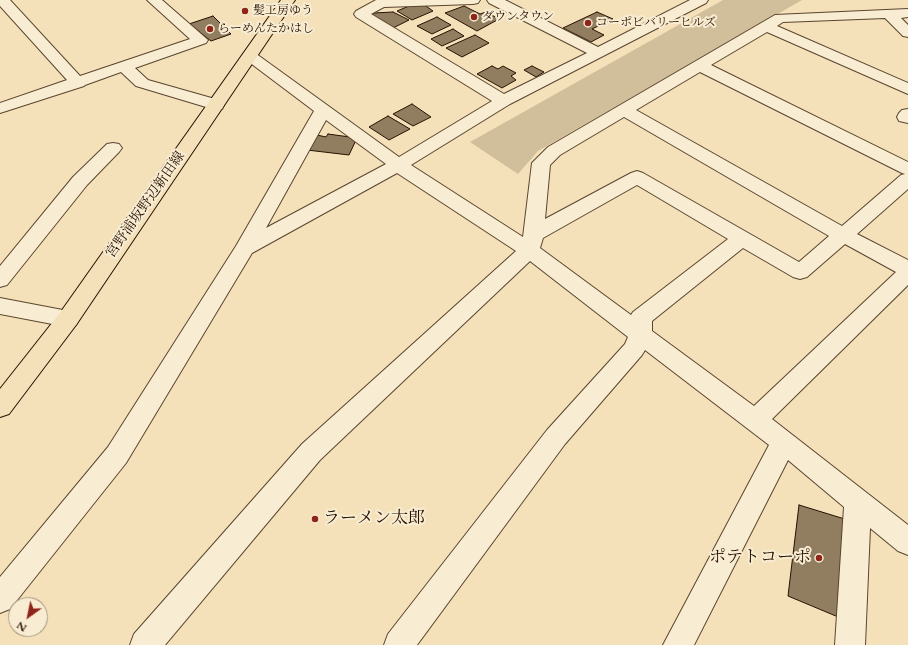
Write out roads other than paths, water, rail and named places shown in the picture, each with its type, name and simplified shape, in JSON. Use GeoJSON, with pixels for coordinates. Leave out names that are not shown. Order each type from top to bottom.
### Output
{"type":"FeatureCollection","features":[{"type":"Feature","properties":{"kind":"main road","name":"宮野浦坂野辺新田線"},"geometry":{"type":"LineString","coordinates":[[0,407],[68,319],[288,0]]}},
{"type":"Feature","properties":{"kind":"street"},"geometry":{"type":"LineString","coordinates":[[0,108],[78,83],[201,40],[154,0]]}},
{"type":"Feature","properties":{"kind":"street"},"geometry":{"type":"LineString","coordinates":[[474,0],[381,3],[361,14],[504,101]]}},
{"type":"Feature","properties":{"kind":"street"},"geometry":{"type":"LineString","coordinates":[[494,0],[599,53]]}},
{"type":"Feature","properties":{"kind":"street"},"geometry":{"type":"LineString","coordinates":[[245,248],[398,165],[504,101],[702,0]]}},
{"type":"Feature","properties":{"kind":"street"},"geometry":{"type":"LineString","coordinates":[[3,1],[78,83]]}},
{"type":"Feature","properties":{"kind":"street"},"geometry":{"type":"LineString","coordinates":[[888,13],[908,33]]}},
{"type":"Feature","properties":{"kind":"street"},"geometry":{"type":"LineString","coordinates":[[532,242],[541,163],[554,151],[780,18],[908,13]]}},
{"type":"Feature","properties":{"kind":"street"},"geometry":{"type":"LineString","coordinates":[[765,26],[908,89]]}},
{"type":"Feature","properties":{"kind":"street"},"geometry":{"type":"LineString","coordinates":[[250,56],[398,165],[532,242],[641,333],[784,442],[858,502],[905,536]]}},
{"type":"Feature","properties":{"kind":"street"},"geometry":{"type":"LineString","coordinates":[[699,65],[908,169]]}},
{"type":"Feature","properties":{"kind":"street"},"geometry":{"type":"LineString","coordinates":[[124,67],[142,83],[216,105]]}},
{"type":"Feature","properties":{"kind":"street"},"geometry":{"type":"LineString","coordinates":[[0,599],[117,455],[245,248],[323,109]]}},
{"type":"Feature","properties":{"kind":"street"},"geometry":{"type":"LineString","coordinates":[[624,110],[844,235],[908,269]]}},
{"type":"Feature","properties":{"kind":"street"},"geometry":{"type":"LineString","coordinates":[[908,114],[905,117],[908,118]]}},
{"type":"Feature","properties":{"kind":"street"},"geometry":{"type":"LineString","coordinates":[[0,280],[80,181],[113,148]]}},
{"type":"Feature","properties":{"kind":"street"},"geometry":{"type":"LineString","coordinates":[[145,645],[311,452],[532,242],[637,177],[800,272],[908,179]]}},
{"type":"Feature","properties":{"kind":"street"},"geometry":{"type":"LineString","coordinates":[[399,645],[556,437],[634,349],[641,333],[640,318],[742,238]]}},
{"type":"Feature","properties":{"kind":"street"},"geometry":{"type":"LineString","coordinates":[[755,421],[908,273]]}},
{"type":"Feature","properties":{"kind":"street"},"geometry":{"type":"LineString","coordinates":[[0,306],[68,319]]}},
{"type":"Feature","properties":{"kind":"street"},"geometry":{"type":"LineString","coordinates":[[678,645],[784,442]]}},
{"type":"Feature","properties":{"kind":"street"},"geometry":{"type":"LineString","coordinates":[[850,645],[858,502]]}},
{"type":"Feature","properties":{"kind":"place","name":"髪工房ゆう"},"geometry":{"type":"Point","coordinates":[245,11]}},
{"type":"Feature","properties":{"kind":"place","name":"ダウンタウン"},"geometry":{"type":"Point","coordinates":[474,17]}},
{"type":"Feature","properties":{"kind":"place","name":"コーポビバリーヒルズ"},"geometry":{"type":"Point","coordinates":[588,23]}},
{"type":"Feature","properties":{"kind":"place","name":"らーめんたかはし"},"geometry":{"type":"Point","coordinates":[210,29]}},
{"type":"Feature","properties":{"kind":"place","name":"ラーメン太郎"},"geometry":{"type":"Point","coordinates":[315,519]}},
{"type":"Feature","properties":{"kind":"place","name":"ポテトコーポ"},"geometry":{"type":"Point","coordinates":[819,558]}}]}
